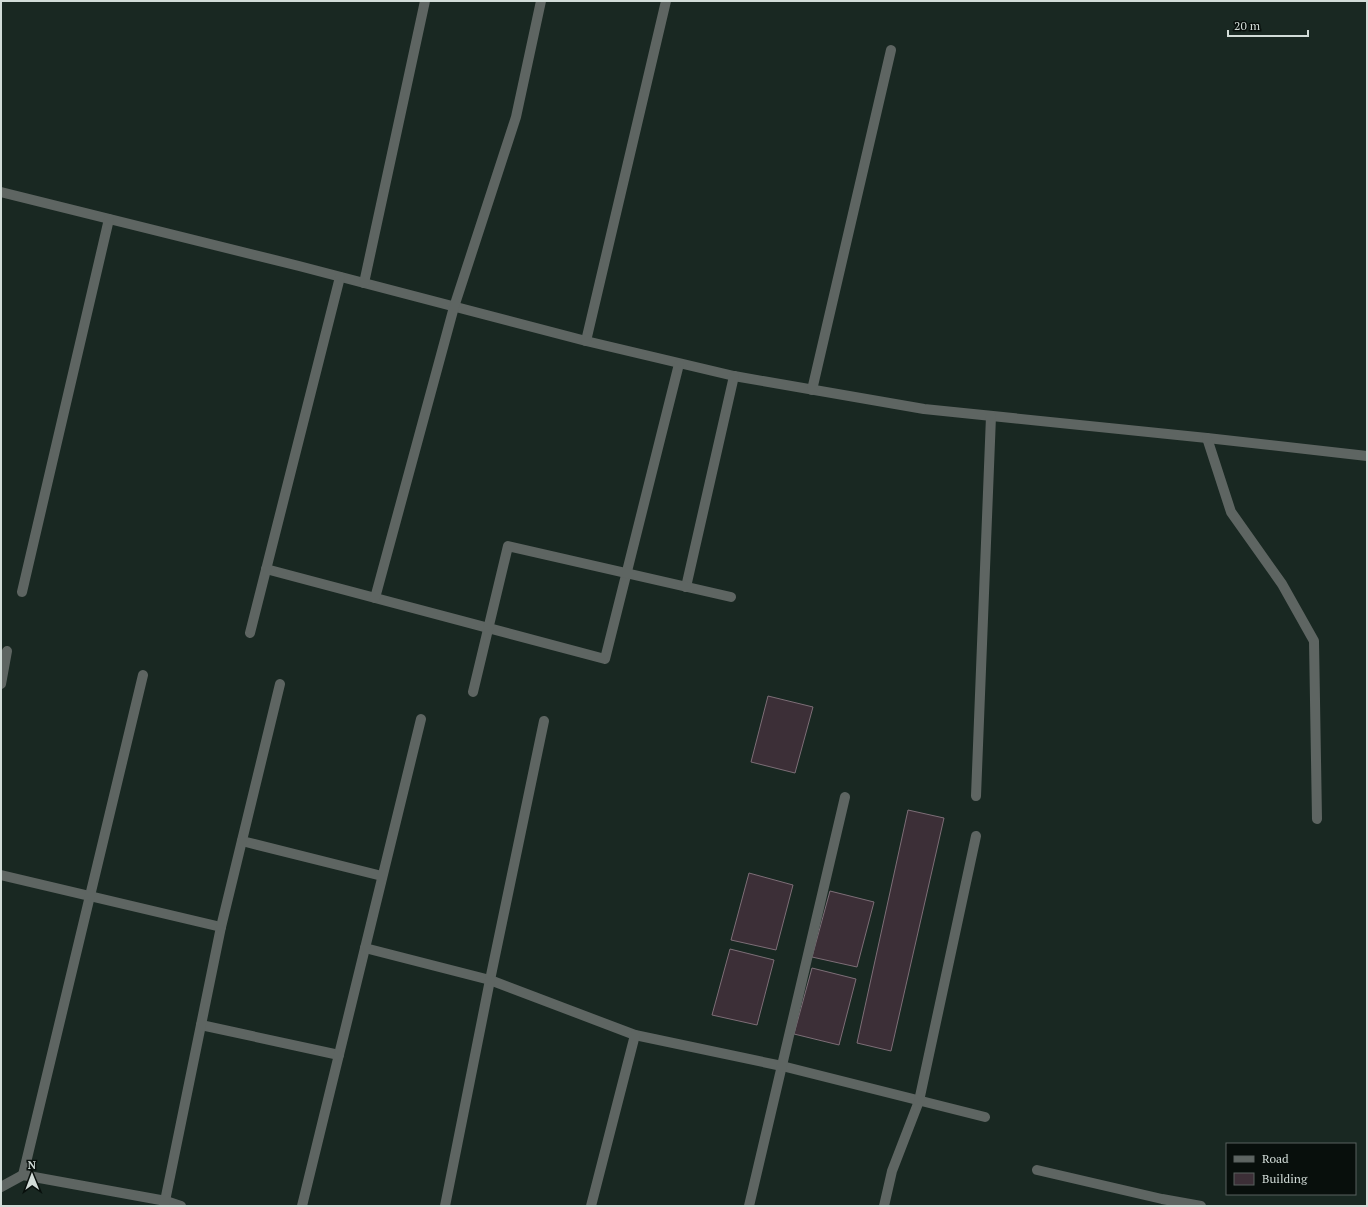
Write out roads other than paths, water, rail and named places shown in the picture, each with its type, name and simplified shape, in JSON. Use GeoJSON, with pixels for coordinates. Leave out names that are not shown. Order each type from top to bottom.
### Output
{"type":"FeatureCollection","features":[{"type":"Feature","properties":{"kind":"street"},"geometry":{"type":"LineString","coordinates":[[364,283],[425,1]]}},
{"type":"Feature","properties":{"kind":"street"},"geometry":{"type":"LineString","coordinates":[[375,598],[454,307],[516,117],[541,1]]}},
{"type":"Feature","properties":{"kind":"street"},"geometry":{"type":"LineString","coordinates":[[586,341],[666,1]]}},
{"type":"Feature","properties":{"kind":"street"},"geometry":{"type":"LineString","coordinates":[[812,390],[891,50]]}},
{"type":"Feature","properties":{"kind":"street"},"geometry":{"type":"LineString","coordinates":[[1,192],[364,283],[586,341],[734,376],[924,409],[1367,456]]}},
{"type":"Feature","properties":{"kind":"street"},"geometry":{"type":"LineString","coordinates":[[22,592],[109,220]]}},
{"type":"Feature","properties":{"kind":"street"},"geometry":{"type":"LineString","coordinates":[[250,633],[340,277]]}},
{"type":"Feature","properties":{"kind":"street"},"geometry":{"type":"LineString","coordinates":[[266,569],[605,659],[679,364]]}},
{"type":"Feature","properties":{"kind":"street"},"geometry":{"type":"LineString","coordinates":[[686,587],[734,376]]}},
{"type":"Feature","properties":{"kind":"street"},"geometry":{"type":"LineString","coordinates":[[976,796],[991,416]]}},
{"type":"Feature","properties":{"kind":"street"},"geometry":{"type":"LineString","coordinates":[[1207,438],[1231,512],[1282,584],[1314,640],[1317,819]]}},
{"type":"Feature","properties":{"kind":"street"},"geometry":{"type":"LineString","coordinates":[[473,692],[508,546],[731,597]]}},
{"type":"Feature","properties":{"kind":"street"},"geometry":{"type":"LineString","coordinates":[[1,684],[7,650]]}},
{"type":"Feature","properties":{"kind":"street"},"geometry":{"type":"LineString","coordinates":[[23,1175],[144,675]]}},
{"type":"Feature","properties":{"kind":"street"},"geometry":{"type":"LineString","coordinates":[[165,1203],[221,927],[280,684]]}},
{"type":"Feature","properties":{"kind":"street"},"geometry":{"type":"LineString","coordinates":[[302,1206],[421,719]]}},
{"type":"Feature","properties":{"kind":"street"},"geometry":{"type":"LineString","coordinates":[[445,1206],[544,720]]}},
{"type":"Feature","properties":{"kind":"street"},"geometry":{"type":"LineString","coordinates":[[749,1206],[845,797]]}},
{"type":"Feature","properties":{"kind":"street"},"geometry":{"type":"LineString","coordinates":[[884,1206],[892,1171],[919,1100],[976,836]]}},
{"type":"Feature","properties":{"kind":"street"},"geometry":{"type":"LineString","coordinates":[[242,841],[382,876]]}},
{"type":"Feature","properties":{"kind":"street"},"geometry":{"type":"LineString","coordinates":[[1,876],[221,927]]}},
{"type":"Feature","properties":{"kind":"street"},"geometry":{"type":"LineString","coordinates":[[365,948],[490,980],[635,1035],[782,1066],[985,1117]]}},
{"type":"Feature","properties":{"kind":"street"},"geometry":{"type":"LineString","coordinates":[[201,1025],[339,1055]]}},
{"type":"Feature","properties":{"kind":"street"},"geometry":{"type":"LineString","coordinates":[[592,1206],[635,1035]]}},
{"type":"Feature","properties":{"kind":"street"},"geometry":{"type":"LineString","coordinates":[[1037,1170],[1162,1199],[1201,1206]]}},
{"type":"Feature","properties":{"kind":"street"},"geometry":{"type":"LineString","coordinates":[[1,1188],[23,1175],[181,1206]]}}]}
